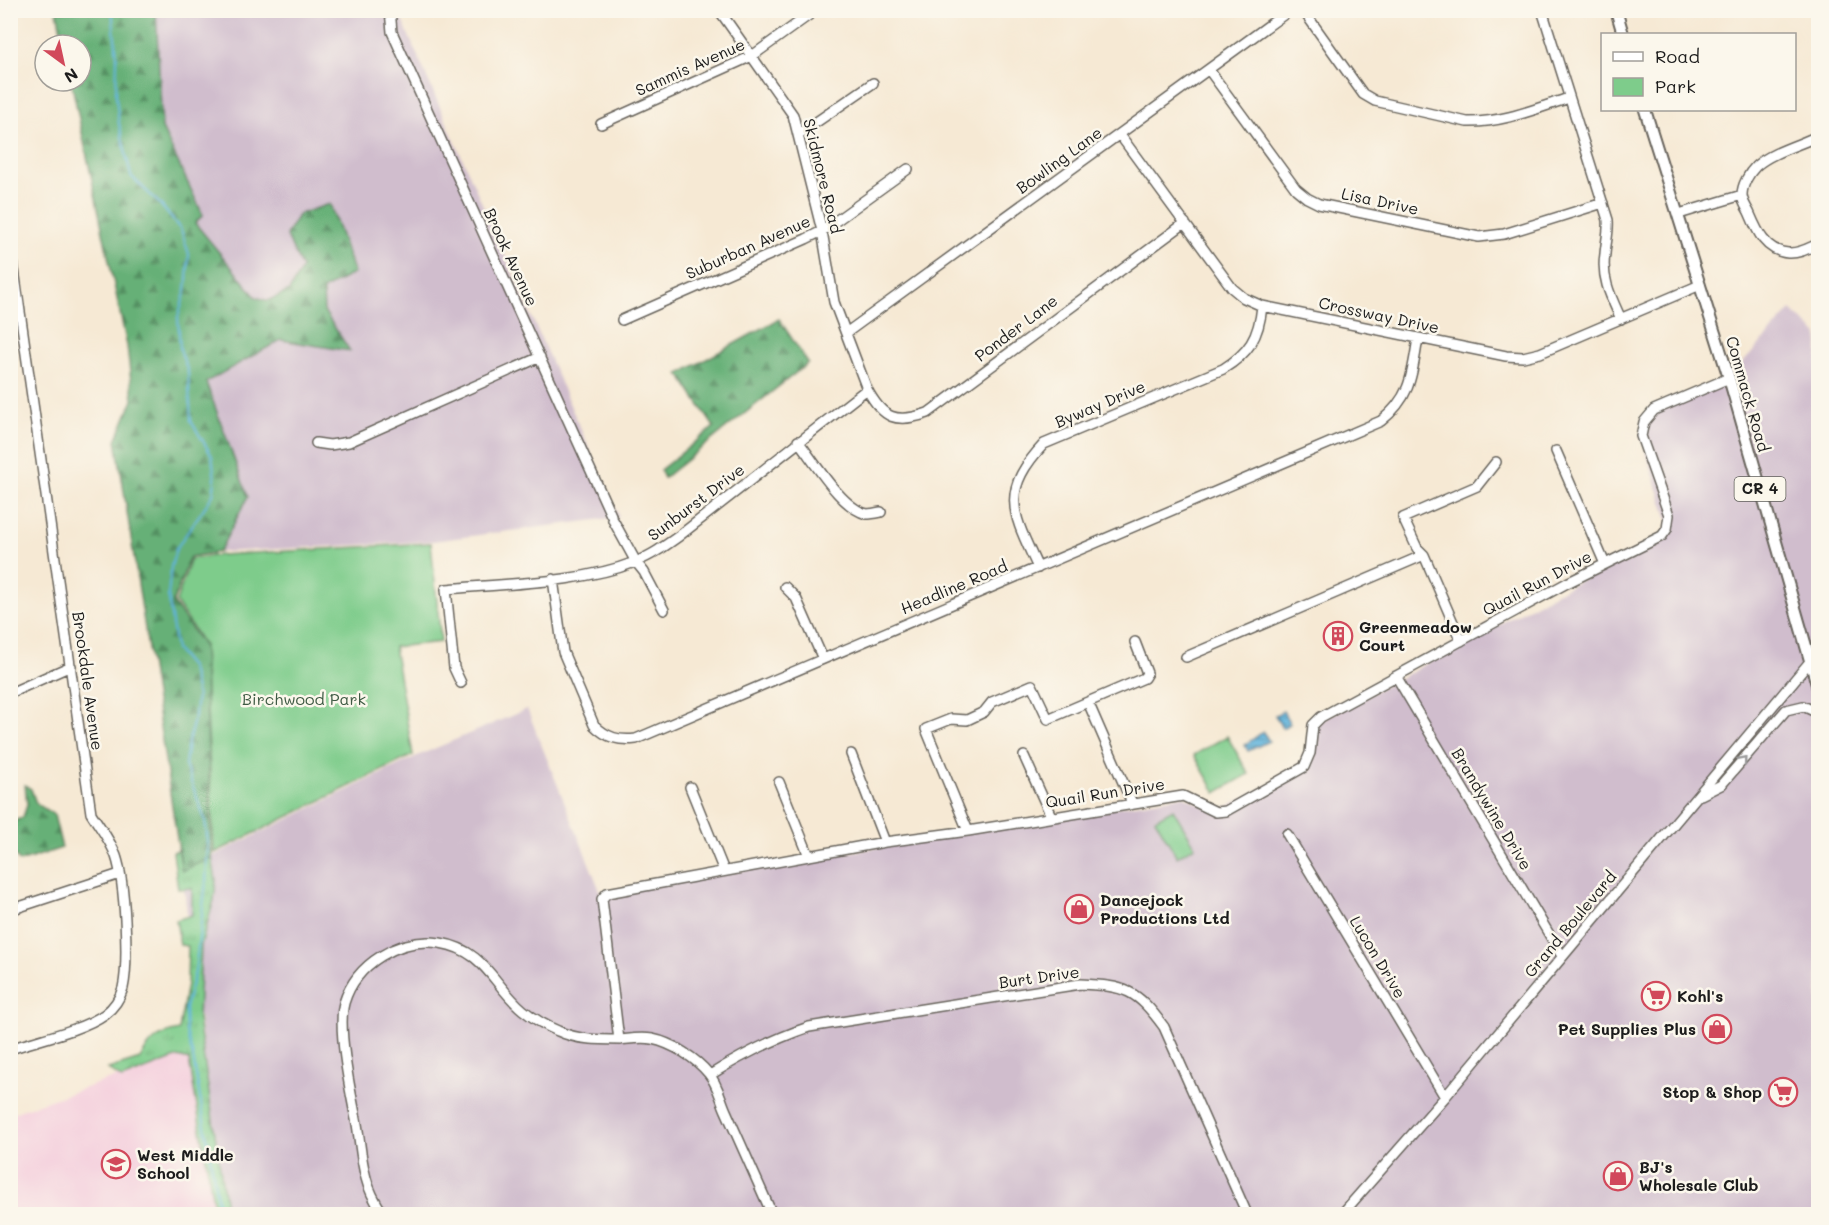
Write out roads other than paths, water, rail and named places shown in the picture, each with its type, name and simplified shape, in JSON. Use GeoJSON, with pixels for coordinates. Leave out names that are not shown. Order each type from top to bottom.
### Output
{"type":"FeatureCollection","features":[{"type":"Feature","properties":{"kind":"main road"},"geometry":{"type":"LineString","coordinates":[[1616,10],[1623,33]]}},
{"type":"Feature","properties":{"kind":"main road","name":"Commack Road"},"geometry":{"type":"LineString","coordinates":[[1645,111],[1729,378],[1818,688]]}},
{"type":"Feature","properties":{"kind":"street","name":"Skidmore Road"},"geometry":{"type":"LineString","coordinates":[[719,10],[793,115],[822,231],[834,302],[846,333]]}},
{"type":"Feature","properties":{"kind":"street","name":"Sammis Avenue"},"geometry":{"type":"LineString","coordinates":[[601,124],[752,57],[816,10]]}},
{"type":"Feature","properties":{"kind":"street","name":"Bowling Lane"},"geometry":{"type":"LineString","coordinates":[[846,333],[1290,10]]}},
{"type":"Feature","properties":{"kind":"street"},"geometry":{"type":"LineString","coordinates":[[1303,10],[1363,94],[1375,101],[1467,122],[1482,123],[1569,98]]}},
{"type":"Feature","properties":{"kind":"street"},"geometry":{"type":"LineString","coordinates":[[1542,10],[1603,203],[1610,232],[1605,254],[1606,287],[1621,319]]}},
{"type":"Feature","properties":{"kind":"street","name":"Brook Avenue"},"geometry":{"type":"LineString","coordinates":[[391,11],[392,32],[612,518],[664,610]]}},
{"type":"Feature","properties":{"kind":"street","name":"Lisa Drive"},"geometry":{"type":"LineString","coordinates":[[1209,70],[1296,189],[1319,204],[1479,237],[1504,234],[1603,203]]}},
{"type":"Feature","properties":{"kind":"street"},"geometry":{"type":"LineString","coordinates":[[799,134],[873,83]]}},
{"type":"Feature","properties":{"kind":"street","name":"Crossway Drive"},"geometry":{"type":"LineString","coordinates":[[1120,135],[1232,288],[1244,298],[1263,306],[1506,356],[1524,357],[1540,353],[1700,285]]}},
{"type":"Feature","properties":{"kind":"street"},"geometry":{"type":"LineString","coordinates":[[1818,136],[1768,158],[1756,166],[1746,178],[1742,195],[1759,235],[1766,244],[1777,251],[1790,253],[1818,244]]}},
{"type":"Feature","properties":{"kind":"street","name":"Suburban Avenue"},"geometry":{"type":"LineString","coordinates":[[622,320],[822,231],[908,169]]}},
{"type":"Feature","properties":{"kind":"street"},"geometry":{"type":"LineString","coordinates":[[1679,214],[1742,195]]}},
{"type":"Feature","properties":{"kind":"street","name":"Ponder Lane"},"geometry":{"type":"LineString","coordinates":[[846,333],[867,388],[883,412],[896,418],[909,419],[928,413],[1185,223]]}},
{"type":"Feature","properties":{"kind":"street","name":"Brookdale Avenue"},"geometry":{"type":"LineString","coordinates":[[10,241],[91,813],[116,856],[120,874],[126,950],[122,991],[105,1014],[10,1049]]}},
{"type":"Feature","properties":{"kind":"street","name":"Byway Drive"},"geometry":{"type":"LineString","coordinates":[[1038,568],[1016,520],[1013,503],[1017,482],[1029,460],[1044,444],[1223,369],[1235,361],[1255,339],[1261,324],[1263,306]]}},
{"type":"Feature","properties":{"kind":"street","name":"Headline Road"},"geometry":{"type":"LineString","coordinates":[[553,579],[563,652],[594,725],[603,734],[621,741],[636,739],[1381,422],[1395,409],[1405,393],[1418,338]]}},
{"type":"Feature","properties":{"kind":"street"},"geometry":{"type":"LineString","coordinates":[[316,443],[330,445],[349,442],[540,357]]}},
{"type":"Feature","properties":{"kind":"street","name":"Quail Run Drive"},"geometry":{"type":"LineString","coordinates":[[619,1040],[602,899],[607,893],[885,842],[1183,796],[1216,812],[1232,810],[1304,767],[1311,753],[1311,733],[1317,720],[1461,640],[1662,536],[1667,529],[1669,515],[1641,436],[1644,422],[1654,410],[1729,378]]}},
{"type":"Feature","properties":{"kind":"street","name":"Sunburst Drive"},"geometry":{"type":"LineString","coordinates":[[461,682],[454,668],[446,589],[594,574],[636,562],[679,536],[867,388]]}},
{"type":"Feature","properties":{"kind":"street"},"geometry":{"type":"LineString","coordinates":[[798,441],[854,509],[868,514],[881,512]]}},
{"type":"Feature","properties":{"kind":"street"},"geometry":{"type":"LineString","coordinates":[[1556,451],[1605,564]]}},
{"type":"Feature","properties":{"kind":"street"},"geometry":{"type":"LineString","coordinates":[[1461,640],[1424,555],[1417,548],[1403,518],[1477,486],[1496,462]]}},
{"type":"Feature","properties":{"kind":"street"},"geometry":{"type":"LineString","coordinates":[[1186,657],[1424,555]]}},
{"type":"Feature","properties":{"kind":"street"},"geometry":{"type":"LineString","coordinates":[[785,587],[796,598],[823,659]]}},
{"type":"Feature","properties":{"kind":"street"},"geometry":{"type":"LineString","coordinates":[[968,831],[926,729],[951,719],[966,720],[984,712],[992,702],[1032,685],[1048,719],[1144,678],[1147,673],[1135,642]]}},
{"type":"Feature","properties":{"kind":"street","name":"Grand Boulevard"},"geometry":{"type":"LineString","coordinates":[[1342,1215],[1818,652]]}},
{"type":"Feature","properties":{"kind":"street"},"geometry":{"type":"LineString","coordinates":[[10,693],[71,666]]}},
{"type":"Feature","properties":{"kind":"street","name":"Brandywine Drive"},"geometry":{"type":"LineString","coordinates":[[1396,676],[1562,956]]}},
{"type":"Feature","properties":{"kind":"street"},"geometry":{"type":"LineString","coordinates":[[1088,702],[1132,803]]}},
{"type":"Feature","properties":{"kind":"street"},"geometry":{"type":"LineString","coordinates":[[1698,796],[1721,786],[1786,710],[1803,706],[1818,713]]}},
{"type":"Feature","properties":{"kind":"street"},"geometry":{"type":"LineString","coordinates":[[851,754],[885,842]]}},
{"type":"Feature","properties":{"kind":"street"},"geometry":{"type":"LineString","coordinates":[[1024,756],[1051,816]]}},
{"type":"Feature","properties":{"kind":"street"},"geometry":{"type":"LineString","coordinates":[[778,782],[809,856]]}},
{"type":"Feature","properties":{"kind":"street"},"geometry":{"type":"LineString","coordinates":[[690,788],[724,871]]}},
{"type":"Feature","properties":{"kind":"street","name":"Lucon Drive"},"geometry":{"type":"LineString","coordinates":[[1287,834],[1444,1097]]}},
{"type":"Feature","properties":{"kind":"street"},"geometry":{"type":"LineString","coordinates":[[10,910],[120,874]]}},
{"type":"Feature","properties":{"kind":"street"},"geometry":{"type":"LineString","coordinates":[[383,1215],[372,1196],[366,1178],[342,1028],[344,1003],[354,981],[368,965],[396,948],[420,943],[439,943],[455,947],[473,956],[523,1010],[558,1031],[574,1037],[619,1040],[649,1038],[667,1043],[687,1055],[710,1074],[772,1215]]}},
{"type":"Feature","properties":{"kind":"street","name":"Burt Drive"},"geometry":{"type":"LineString","coordinates":[[710,1074],[776,1038],[809,1028],[1080,984],[1108,986],[1131,992],[1149,1006],[1164,1027],[1247,1215]]}},
{"type":"Feature","properties":{"kind":"water"},"geometry":{"type":"Polygon","coordinates":[[[1283,711],[1290,724],[1282,728],[1275,715],[1283,711]]]}},
{"type":"Feature","properties":{"kind":"water"},"geometry":{"type":"Polygon","coordinates":[[[1263,732],[1269,741],[1248,751],[1245,745],[1263,732]]]}},
{"type":"Feature","properties":{"kind":"waterway"},"geometry":{"type":"LineString","coordinates":[[112,10],[117,57],[116,96],[119,124],[131,176],[160,204],[181,230],[189,254],[186,290],[178,317],[180,349],[188,372],[191,421],[212,456],[215,480],[213,495],[176,549],[171,567],[168,595],[176,650],[191,668],[197,694],[185,765],[205,820],[208,843],[206,881],[195,972],[185,1008],[186,1031],[193,1057],[220,1214]]}},
{"type":"Feature","properties":{"kind":"place","name":"Greenmeadow Court"},"geometry":{"type":"Point","coordinates":[1338,636]}},
{"type":"Feature","properties":{"kind":"place","name":"Dancejock Productions Ltd"},"geometry":{"type":"Point","coordinates":[1079,909]}},
{"type":"Feature","properties":{"kind":"place","name":"Kohl's"},"geometry":{"type":"Point","coordinates":[1656,996]}},
{"type":"Feature","properties":{"kind":"place","name":"Pet Supplies Plus"},"geometry":{"type":"Point","coordinates":[1717,1029]}},
{"type":"Feature","properties":{"kind":"place","name":"Stop & Shop"},"geometry":{"type":"Point","coordinates":[1783,1092]}},
{"type":"Feature","properties":{"kind":"place","name":"West Middle School"},"geometry":{"type":"Point","coordinates":[116,1164]}},
{"type":"Feature","properties":{"kind":"place","name":"BJ's Wholesale Club"},"geometry":{"type":"Point","coordinates":[1618,1176]}},
{"type":"Feature","properties":{"kind":"park label","name":"Birchwood Park"},"geometry":{"type":"Point","coordinates":[304,699]}}]}
